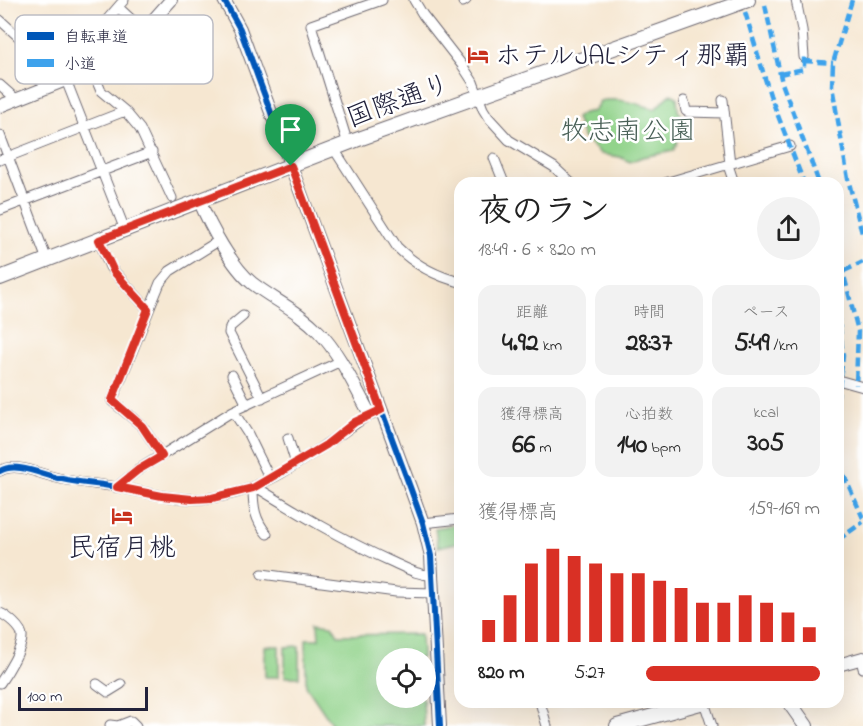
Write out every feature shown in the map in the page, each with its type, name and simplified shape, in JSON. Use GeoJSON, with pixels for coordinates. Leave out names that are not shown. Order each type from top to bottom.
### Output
{"type":"FeatureCollection","features":[{"type":"Feature","properties":{"kind":"main road","name":"国際通り"},"geometry":{"type":"LineString","coordinates":[[0,278],[334,149],[747,0]]}},
{"type":"Feature","properties":{"kind":"main road"},"geometry":{"type":"LineString","coordinates":[[617,726],[682,708]]}},
{"type":"Feature","properties":{"kind":"main road"},"geometry":{"type":"LineString","coordinates":[[793,708],[806,726]]}},
{"type":"Feature","properties":{"kind":"street"},"geometry":{"type":"LineString","coordinates":[[158,15],[171,0]]}},
{"type":"Feature","properties":{"kind":"street"},"geometry":{"type":"LineString","coordinates":[[224,0],[240,28],[360,354],[375,412],[428,539],[433,576],[440,726]]}},
{"type":"Feature","properties":{"kind":"street"},"geometry":{"type":"LineString","coordinates":[[348,144],[311,25],[382,0]]}},
{"type":"Feature","properties":{"kind":"street"},"geometry":{"type":"LineString","coordinates":[[414,0],[433,30],[473,82],[488,117],[509,140],[554,167],[565,177]]}},
{"type":"Feature","properties":{"kind":"street"},"geometry":{"type":"LineString","coordinates":[[796,0],[804,57]]}},
{"type":"Feature","properties":{"kind":"street"},"geometry":{"type":"LineString","coordinates":[[0,20],[15,34]]}},
{"type":"Feature","properties":{"kind":"street"},"geometry":{"type":"LineString","coordinates":[[0,106],[56,84]]}},
{"type":"Feature","properties":{"kind":"street"},"geometry":{"type":"LineString","coordinates":[[68,84],[124,230]]}},
{"type":"Feature","properties":{"kind":"street"},"geometry":{"type":"LineString","coordinates":[[99,84],[101,91],[140,129],[172,198]]}},
{"type":"Feature","properties":{"kind":"street"},"geometry":{"type":"LineString","coordinates":[[0,85],[17,100]]}},
{"type":"Feature","properties":{"kind":"street"},"geometry":{"type":"LineString","coordinates":[[723,100],[729,165],[732,177]]}},
{"type":"Feature","properties":{"kind":"street"},"geometry":{"type":"LineString","coordinates":[[684,101],[688,112],[724,113]]}},
{"type":"Feature","properties":{"kind":"street"},"geometry":{"type":"LineString","coordinates":[[4,158],[124,111]]}},
{"type":"Feature","properties":{"kind":"street"},"geometry":{"type":"LineString","coordinates":[[0,135],[4,158],[26,200],[47,260]]}},
{"type":"Feature","properties":{"kind":"street"},"geometry":{"type":"LineString","coordinates":[[686,177],[790,146]]}},
{"type":"Feature","properties":{"kind":"street"},"geometry":{"type":"LineString","coordinates":[[334,149],[397,247],[434,273],[454,280]]}},
{"type":"Feature","properties":{"kind":"street"},"geometry":{"type":"LineString","coordinates":[[0,210],[152,152]]}},
{"type":"Feature","properties":{"kind":"street"},"geometry":{"type":"LineString","coordinates":[[494,158],[502,177]]}},
{"type":"Feature","properties":{"kind":"street"},"geometry":{"type":"LineString","coordinates":[[200,202],[220,240],[247,279],[312,325],[330,345],[375,412]]}},
{"type":"Feature","properties":{"kind":"street"},"geometry":{"type":"LineString","coordinates":[[99,240],[114,272],[148,309]]}},
{"type":"Feature","properties":{"kind":"street"},"geometry":{"type":"LineString","coordinates":[[162,456],[142,426],[112,400],[160,283],[170,271],[220,240]]}},
{"type":"Feature","properties":{"kind":"street"},"geometry":{"type":"LineString","coordinates":[[243,316],[230,327],[229,333],[262,398]]}},
{"type":"Feature","properties":{"kind":"street"},"geometry":{"type":"LineString","coordinates":[[117,487],[138,470],[233,411],[360,354]]}},
{"type":"Feature","properties":{"kind":"street"},"geometry":{"type":"LineString","coordinates":[[232,375],[247,405]]}},
{"type":"Feature","properties":{"kind":"street"},"geometry":{"type":"LineString","coordinates":[[844,383],[863,387]]}},
{"type":"Feature","properties":{"kind":"street"},"geometry":{"type":"LineString","coordinates":[[233,411],[248,434],[270,479]]}},
{"type":"Feature","properties":{"kind":"street"},"geometry":{"type":"LineString","coordinates":[[0,471],[12,467],[62,479],[162,496],[212,498],[254,488],[296,464],[375,412]]}},
{"type":"Feature","properties":{"kind":"street"},"geometry":{"type":"LineString","coordinates":[[288,438],[296,464]]}},
{"type":"Feature","properties":{"kind":"street"},"geometry":{"type":"LineString","coordinates":[[254,488],[253,508],[261,527],[267,534]]}},
{"type":"Feature","properties":{"kind":"street"},"geometry":{"type":"LineString","coordinates":[[254,488],[370,553],[420,574],[433,576]]}},
{"type":"Feature","properties":{"kind":"street"},"geometry":{"type":"LineString","coordinates":[[423,523],[454,520]]}},
{"type":"Feature","properties":{"kind":"street"},"geometry":{"type":"LineString","coordinates":[[262,574],[396,592],[434,593]]}},
{"type":"Feature","properties":{"kind":"street"},"geometry":{"type":"LineString","coordinates":[[0,613],[6,615],[21,632],[22,637],[14,659],[0,683]]}},
{"type":"Feature","properties":{"kind":"street"},"geometry":{"type":"LineString","coordinates":[[844,664],[862,662]]}},
{"type":"Feature","properties":{"kind":"street"},"geometry":{"type":"LineString","coordinates":[[97,684],[108,692],[121,684]]}},
{"type":"Feature","properties":{"kind":"street"},"geometry":{"type":"LineString","coordinates":[[542,708],[547,726]]}},
{"type":"Feature","properties":{"kind":"street"},"geometry":{"type":"LineString","coordinates":[[706,708],[712,726]]}},
{"type":"Feature","properties":{"kind":"street"},"geometry":{"type":"LineString","coordinates":[[110,725],[118,726],[131,721],[136,726]]}},
{"type":"Feature","properties":{"kind":"green space","name":"牧志南公園"},"geometry":{"type":"Polygon","coordinates":[[[671,94],[677,97],[678,111],[682,115],[677,144],[673,151],[642,157],[630,162],[620,157],[601,154],[583,137],[576,118],[583,113],[594,111],[600,101],[607,100],[628,102],[655,109],[671,94]]]}},
{"type":"Feature","properties":{"kind":"green space"},"geometry":{"type":"Polygon","coordinates":[[[454,525],[454,543],[438,547],[435,528],[454,525]]]}},
{"type":"Feature","properties":{"kind":"green space"},"geometry":{"type":"Polygon","coordinates":[[[318,623],[332,625],[338,635],[421,634],[422,648],[376,648],[376,708],[423,708],[424,726],[331,726],[306,686],[306,639],[319,639],[318,623]]]}},
{"type":"Feature","properties":{"kind":"green space"},"geometry":{"type":"Polygon","coordinates":[[[265,646],[279,646],[279,677],[265,677],[265,646]]]}},
{"type":"Feature","properties":{"kind":"green space"},"geometry":{"type":"Polygon","coordinates":[[[299,646],[299,677],[285,677],[285,647],[299,646]]]}},
{"type":"Feature","properties":{"kind":"marked path"},"geometry":{"type":"LineString","coordinates":[[852,0],[833,63],[832,86],[848,179],[863,237]]}},
{"type":"Feature","properties":{"kind":"marked path"},"geometry":{"type":"LineString","coordinates":[[765,5],[782,83],[817,177]]}},
{"type":"Feature","properties":{"kind":"marked path"},"geometry":{"type":"LineString","coordinates":[[745,12],[770,95],[802,177]]}},
{"type":"Feature","properties":{"kind":"marked path"},"geometry":{"type":"LineString","coordinates":[[780,74],[804,69],[804,57]]}},
{"type":"Feature","properties":{"kind":"marked path"},"geometry":{"type":"LineString","coordinates":[[804,61],[833,63]]}},
{"type":"Feature","properties":{"kind":"marked path"},"geometry":{"type":"LineString","coordinates":[[844,271],[863,262]]}},
{"type":"Feature","properties":{"kind":"marked path"},"geometry":{"type":"LineString","coordinates":[[844,276],[858,331],[856,385]]}},
{"type":"Feature","properties":{"kind":"marked path"},"geometry":{"type":"LineString","coordinates":[[844,475],[863,518]]}},
{"type":"Feature","properties":{"kind":"marked path"},"geometry":{"type":"LineString","coordinates":[[844,536],[863,522]]}},
{"type":"Feature","properties":{"kind":"cycle path"},"geometry":{"type":"LineString","coordinates":[[224,0],[240,29],[423,523],[431,556],[440,726]]}},
{"type":"Feature","properties":{"kind":"cycle path"},"geometry":{"type":"LineString","coordinates":[[0,471],[7,468],[22,468],[69,480],[164,496],[183,499],[211,498],[247,489],[280,474],[312,455],[359,420],[381,410]]}},
{"type":"Feature","properties":{"kind":"place","name":"ホテルJALシティ那覇"},"geometry":{"type":"Point","coordinates":[478,55]}},
{"type":"Feature","properties":{"kind":"place","name":"民宿月桃"},"geometry":{"type":"Point","coordinates":[122,516]}},
{"type":"Feature","properties":{"kind":"route"},"geometry":{"type":"LineString","coordinates":[[291,166],[381,410],[355,422],[326,445],[253,488],[212,498],[192,499],[117,487],[138,470],[162,456],[142,426],[112,400],[148,309],[110,267],[99,240],[291,166]]}}]}
